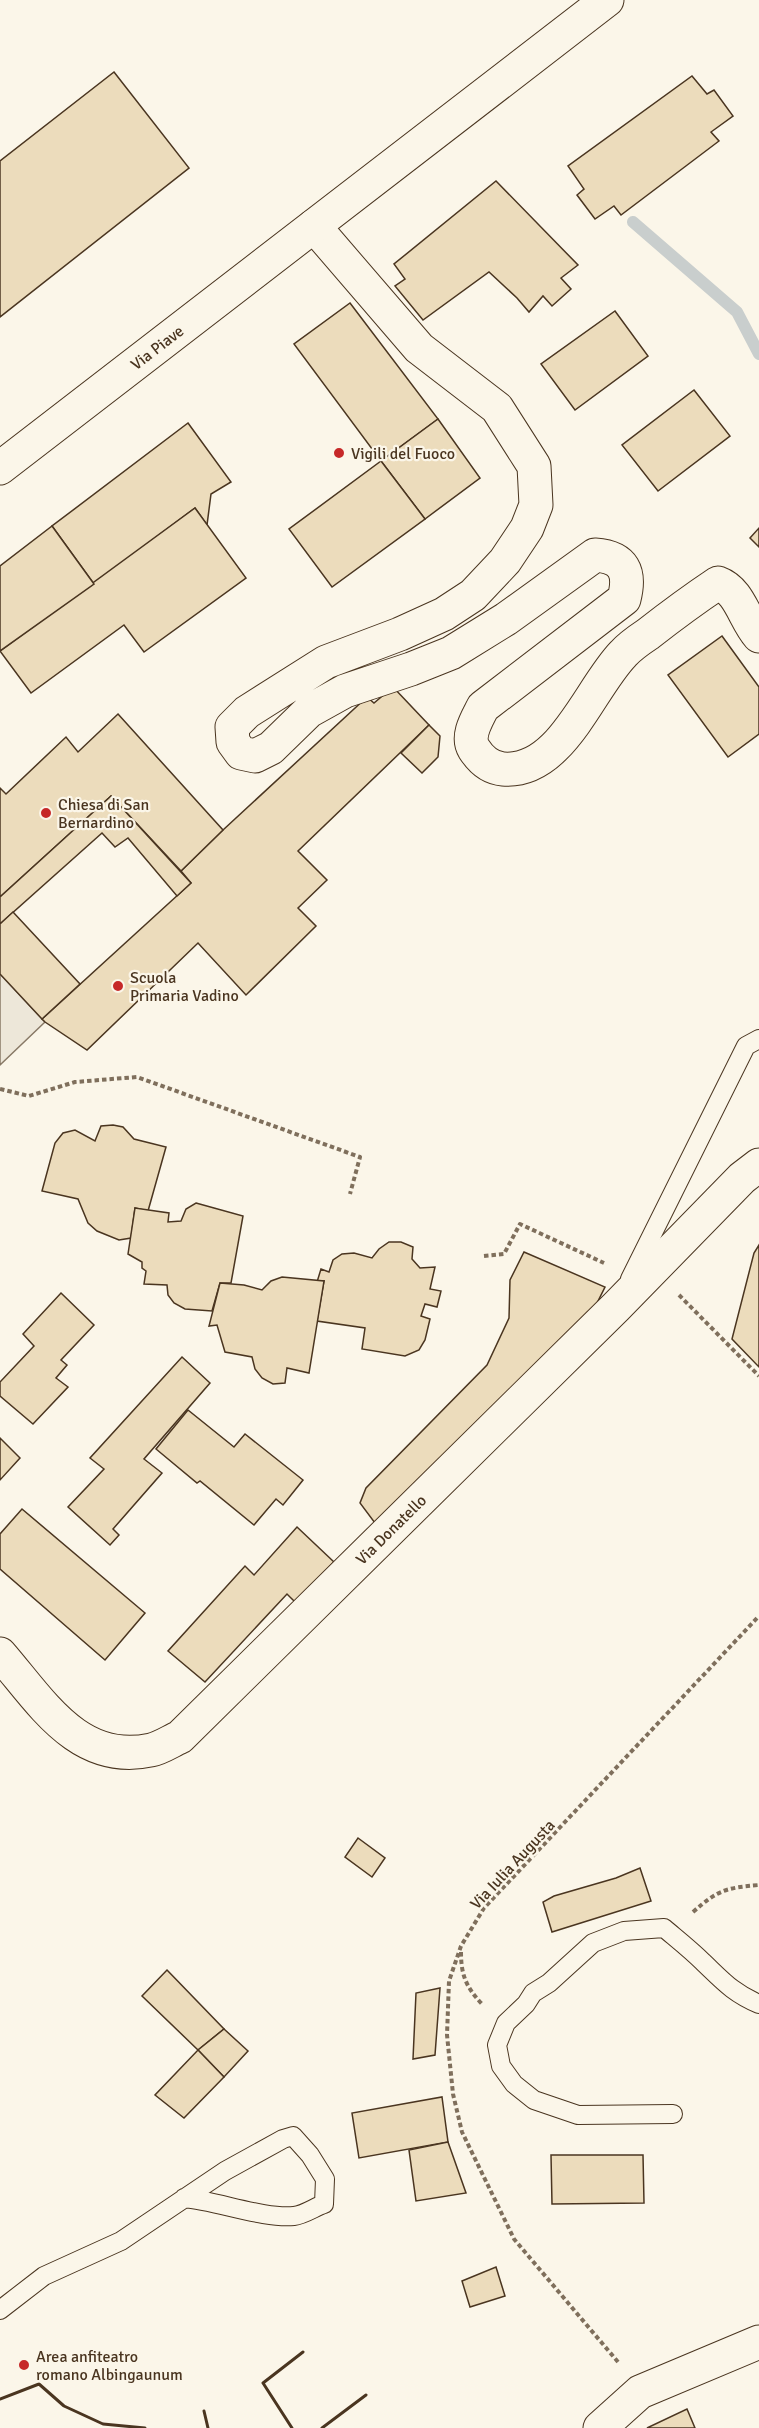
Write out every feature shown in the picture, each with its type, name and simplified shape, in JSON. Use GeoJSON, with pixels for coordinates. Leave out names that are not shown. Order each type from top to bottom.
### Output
{"type":"FeatureCollection","features":[{"type":"Feature","properties":{"kind":"street","name":"Via Piave"},"geometry":{"type":"LineString","coordinates":[[0,468],[607,0]]}},
{"type":"Feature","properties":{"kind":"street"},"geometry":{"type":"LineString","coordinates":[[314,226],[419,348],[497,408],[534,466],[536,504],[527,528],[505,561],[473,595],[444,614],[400,634],[326,662],[247,712],[232,727],[233,742],[241,753],[255,756],[271,748],[309,711],[345,691],[451,653],[506,620],[595,555],[608,556],[622,565],[628,582],[624,599],[483,707],[472,730],[472,747],[483,761],[499,769],[516,770],[532,764],[546,754],[578,719],[598,685],[623,653],[718,583],[735,594],[749,625],[759,636]]}},
{"type":"Feature","properties":{"kind":"street","name":"Via Donatello"},"geometry":{"type":"LineString","coordinates":[[0,1654],[65,1729],[91,1746],[121,1754],[152,1750],[180,1737],[616,1307],[643,1272],[742,1178],[759,1165]]}},
{"type":"Feature","properties":{"kind":"street"},"geometry":{"type":"LineString","coordinates":[[600,2428],[640,2392],[759,2342]]}},
{"type":"Feature","properties":{"kind":"lane"},"geometry":{"type":"LineString","coordinates":[[643,1272],[746,1046],[759,1039]]}},
{"type":"Feature","properties":{"kind":"lane"},"geometry":{"type":"LineString","coordinates":[[673,2114],[579,2115],[534,2100],[514,2084],[501,2066],[497,2045],[506,2023],[526,2004],[533,1993],[549,1983],[593,1943],[624,1931],[664,1928],[741,1997],[759,2004]]}},
{"type":"Feature","properties":{"kind":"lane"},"geometry":{"type":"LineString","coordinates":[[0,2310],[44,2276],[121,2241],[184,2198],[225,2171],[284,2139],[294,2136],[325,2179],[324,2204],[295,2216],[261,2212],[208,2200],[184,2198]]}},
{"type":"Feature","properties":{"kind":"path"},"geometry":{"type":"LineString","coordinates":[[0,1089],[29,1096],[75,1082],[137,1077],[360,1157],[350,1194]]}},
{"type":"Feature","properties":{"kind":"path"},"geometry":{"type":"LineString","coordinates":[[484,1256],[504,1254],[520,1224],[643,1272],[759,1377]]}},
{"type":"Feature","properties":{"kind":"path","name":"Via Iulia Augusta"},"geometry":{"type":"LineString","coordinates":[[640,2392],[514,2238],[462,2132],[453,2094],[447,2035],[449,1981],[461,1946],[484,1908],[759,1616]]}},
{"type":"Feature","properties":{"kind":"path"},"geometry":{"type":"LineString","coordinates":[[664,1928],[689,1915],[714,1894],[730,1888],[759,1885]]}},
{"type":"Feature","properties":{"kind":"path"},"geometry":{"type":"LineString","coordinates":[[461,1946],[461,1971],[470,1989],[490,2012],[506,2023]]}},
{"type":"Feature","properties":{"kind":"shaded area"},"geometry":{"type":"Polygon","coordinates":[[[0,974],[45,1022],[0,1065],[0,974]]]}},
{"type":"Feature","properties":{"kind":"building"},"geometry":{"type":"Polygon","coordinates":[[[114,72],[189,168],[0,317],[0,161],[114,72]]]}},
{"type":"Feature","properties":{"kind":"building"},"geometry":{"type":"Polygon","coordinates":[[[692,76],[707,94],[714,90],[733,116],[711,132],[719,141],[621,215],[614,206],[595,219],[577,195],[584,189],[568,166],[692,76]]]}},
{"type":"Feature","properties":{"kind":"building"},"geometry":{"type":"Polygon","coordinates":[[[496,181],[578,265],[561,278],[571,289],[552,306],[543,296],[529,312],[489,272],[423,320],[395,286],[405,279],[394,264],[496,181]]]}},
{"type":"Feature","properties":{"kind":"building"},"geometry":{"type":"Polygon","coordinates":[[[350,303],[438,419],[381,461],[294,344],[350,303]]]}},
{"type":"Feature","properties":{"kind":"building"},"geometry":{"type":"Polygon","coordinates":[[[615,311],[648,356],[575,410],[541,364],[615,311]]]}},
{"type":"Feature","properties":{"kind":"building"},"geometry":{"type":"Polygon","coordinates":[[[694,390],[730,436],[658,491],[622,445],[694,390]]]}},
{"type":"Feature","properties":{"kind":"building"},"geometry":{"type":"Polygon","coordinates":[[[438,419],[480,478],[425,519],[381,461],[438,419]]]}},
{"type":"Feature","properties":{"kind":"building"},"geometry":{"type":"Polygon","coordinates":[[[188,423],[231,482],[211,494],[207,525],[195,508],[94,584],[52,526],[188,423]]]}},
{"type":"Feature","properties":{"kind":"building"},"geometry":{"type":"Polygon","coordinates":[[[381,461],[425,519],[332,587],[289,529],[381,461]]]}},
{"type":"Feature","properties":{"kind":"building"},"geometry":{"type":"Polygon","coordinates":[[[195,508],[246,578],[144,652],[124,625],[31,693],[0,651],[195,508]]]}},
{"type":"Feature","properties":{"kind":"building"},"geometry":{"type":"Polygon","coordinates":[[[52,526],[94,584],[0,651],[0,566],[52,526]]]}},
{"type":"Feature","properties":{"kind":"building"},"geometry":{"type":"Polygon","coordinates":[[[759,528],[759,547],[750,538],[759,528]]]}},
{"type":"Feature","properties":{"kind":"building"},"geometry":{"type":"Polygon","coordinates":[[[722,636],[759,687],[759,734],[728,757],[668,675],[722,636]]]}},
{"type":"Feature","properties":{"kind":"building"},"geometry":{"type":"Polygon","coordinates":[[[393,687],[429,725],[298,851],[327,880],[298,908],[316,926],[246,995],[198,943],[87,1050],[42,1019],[191,883],[181,871],[223,830],[367,697],[374,703],[393,687]]]}},
{"type":"Feature","properties":{"kind":"building","name":"Chiesa di San Bernardino"},"geometry":{"type":"Polygon","coordinates":[[[118,714],[223,830],[181,871],[111,796],[0,897],[0,788],[6,794],[66,737],[78,752],[118,714]]]}},
{"type":"Feature","properties":{"kind":"building"},"geometry":{"type":"Polygon","coordinates":[[[429,725],[440,736],[438,757],[422,773],[401,753],[429,725]]]}},
{"type":"Feature","properties":{"kind":"building"},"geometry":{"type":"Polygon","coordinates":[[[111,796],[191,883],[177,896],[128,838],[115,847],[102,833],[0,924],[0,897],[111,796]]]}},
{"type":"Feature","properties":{"kind":"building"},"geometry":{"type":"Polygon","coordinates":[[[13,912],[80,984],[42,1019],[0,974],[0,924],[13,912]]]}},
{"type":"Feature","properties":{"kind":"building"},"geometry":{"type":"Polygon","coordinates":[[[101,1126],[123,1127],[134,1139],[166,1147],[148,1211],[135,1208],[131,1238],[119,1240],[97,1231],[88,1223],[78,1199],[42,1191],[55,1143],[63,1133],[75,1130],[95,1141],[101,1126]]]}},
{"type":"Feature","properties":{"kind":"building"},"geometry":{"type":"Polygon","coordinates":[[[196,1203],[243,1216],[231,1283],[220,1283],[212,1311],[185,1309],[174,1303],[168,1295],[167,1285],[144,1284],[146,1271],[142,1268],[142,1262],[128,1254],[135,1208],[169,1213],[168,1222],[181,1221],[186,1209],[196,1203]]]}},
{"type":"Feature","properties":{"kind":"building"},"geometry":{"type":"Polygon","coordinates":[[[389,1242],[401,1242],[413,1247],[412,1259],[420,1268],[435,1267],[430,1289],[441,1291],[437,1307],[425,1304],[421,1316],[430,1319],[425,1340],[419,1350],[405,1356],[362,1349],[365,1328],[317,1321],[324,1281],[317,1282],[321,1269],[329,1272],[333,1260],[342,1254],[354,1253],[372,1258],[389,1242]]]}},
{"type":"Feature","properties":{"kind":"building"},"geometry":{"type":"Polygon","coordinates":[[[759,1245],[759,1367],[732,1339],[754,1253],[759,1245]]]}},
{"type":"Feature","properties":{"kind":"building"},"geometry":{"type":"Polygon","coordinates":[[[524,1252],[605,1287],[596,1305],[378,1527],[360,1503],[366,1488],[487,1365],[509,1318],[510,1280],[524,1252]]]}},
{"type":"Feature","properties":{"kind":"building"},"geometry":{"type":"Polygon","coordinates":[[[282,1277],[324,1281],[309,1373],[287,1368],[285,1383],[273,1384],[262,1378],[255,1369],[252,1357],[225,1352],[217,1325],[209,1326],[220,1283],[244,1285],[262,1290],[271,1281],[282,1277]]]}},
{"type":"Feature","properties":{"kind":"building"},"geometry":{"type":"Polygon","coordinates":[[[61,1293],[94,1325],[61,1360],[67,1365],[56,1378],[68,1387],[33,1424],[0,1396],[0,1382],[34,1346],[23,1334],[61,1293]]]}},
{"type":"Feature","properties":{"kind":"building"},"geometry":{"type":"Polygon","coordinates":[[[182,1357],[210,1383],[144,1459],[162,1473],[113,1529],[119,1535],[110,1545],[68,1507],[104,1469],[90,1458],[182,1357]]]}},
{"type":"Feature","properties":{"kind":"building"},"geometry":{"type":"Polygon","coordinates":[[[188,1410],[234,1447],[245,1434],[303,1480],[283,1505],[276,1499],[254,1525],[156,1449],[188,1410]]]}},
{"type":"Feature","properties":{"kind":"building"},"geometry":{"type":"Polygon","coordinates":[[[0,1438],[20,1458],[0,1480],[0,1438]]]}},
{"type":"Feature","properties":{"kind":"building"},"geometry":{"type":"Polygon","coordinates":[[[22,1509],[145,1613],[105,1660],[0,1569],[0,1534],[22,1509]]]}},
{"type":"Feature","properties":{"kind":"building"},"geometry":{"type":"Polygon","coordinates":[[[297,1527],[334,1562],[296,1603],[287,1594],[205,1682],[168,1651],[245,1566],[254,1575],[297,1527]]]}},
{"type":"Feature","properties":{"kind":"building"},"geometry":{"type":"Polygon","coordinates":[[[358,1838],[385,1858],[372,1877],[345,1857],[358,1838]]]}},
{"type":"Feature","properties":{"kind":"building"},"geometry":{"type":"Polygon","coordinates":[[[640,1868],[651,1901],[552,1932],[543,1902],[554,1896],[616,1878],[640,1868]]]}},
{"type":"Feature","properties":{"kind":"building"},"geometry":{"type":"Polygon","coordinates":[[[167,1970],[224,2029],[198,2050],[142,1996],[167,1970]]]}},
{"type":"Feature","properties":{"kind":"building"},"geometry":{"type":"Polygon","coordinates":[[[440,1988],[435,2055],[413,2059],[416,1993],[440,1988]]]}},
{"type":"Feature","properties":{"kind":"building"},"geometry":{"type":"Polygon","coordinates":[[[224,2029],[248,2051],[224,2077],[198,2050],[224,2029]]]}},
{"type":"Feature","properties":{"kind":"building"},"geometry":{"type":"Polygon","coordinates":[[[198,2050],[224,2077],[184,2118],[155,2095],[198,2050]]]}},
{"type":"Feature","properties":{"kind":"building"},"geometry":{"type":"Polygon","coordinates":[[[442,2097],[448,2142],[359,2158],[352,2113],[442,2097]]]}},
{"type":"Feature","properties":{"kind":"building"},"geometry":{"type":"Polygon","coordinates":[[[448,2142],[466,2193],[416,2201],[409,2150],[448,2142]]]}},
{"type":"Feature","properties":{"kind":"building"},"geometry":{"type":"Polygon","coordinates":[[[551,2155],[643,2155],[644,2203],[552,2204],[551,2155]]]}},
{"type":"Feature","properties":{"kind":"building"},"geometry":{"type":"Polygon","coordinates":[[[496,2267],[505,2296],[470,2307],[462,2281],[496,2267]]]}},
{"type":"Feature","properties":{"kind":"building"},"geometry":{"type":"Polygon","coordinates":[[[687,2409],[695,2428],[647,2428],[687,2409]]]}},
{"type":"Feature","properties":{"kind":"waterway"},"geometry":{"type":"LineString","coordinates":[[633,222],[737,312],[759,354]]}},
{"type":"Feature","properties":{"kind":"wall"},"geometry":{"type":"LineString","coordinates":[[292,2428],[263,2383],[303,2352]]}},
{"type":"Feature","properties":{"kind":"wall"},"geometry":{"type":"LineString","coordinates":[[0,2399],[39,2384],[64,2406],[103,2424],[145,2428]]}},
{"type":"Feature","properties":{"kind":"wall"},"geometry":{"type":"LineString","coordinates":[[322,2428],[366,2395]]}},
{"type":"Feature","properties":{"kind":"wall"},"geometry":{"type":"LineString","coordinates":[[204,2411],[208,2428]]}},
{"type":"Feature","properties":{"kind":"place","name":"Vigili del Fuoco"},"geometry":{"type":"Point","coordinates":[339,453]}},
{"type":"Feature","properties":{"kind":"place","name":"Chiesa di San Bernardino"},"geometry":{"type":"Point","coordinates":[46,813]}},
{"type":"Feature","properties":{"kind":"place","name":"Scuola Primaria Vadino"},"geometry":{"type":"Point","coordinates":[118,986]}},
{"type":"Feature","properties":{"kind":"place","name":"Area anfiteatro romano Albingaunum"},"geometry":{"type":"Point","coordinates":[24,2365]}}]}
